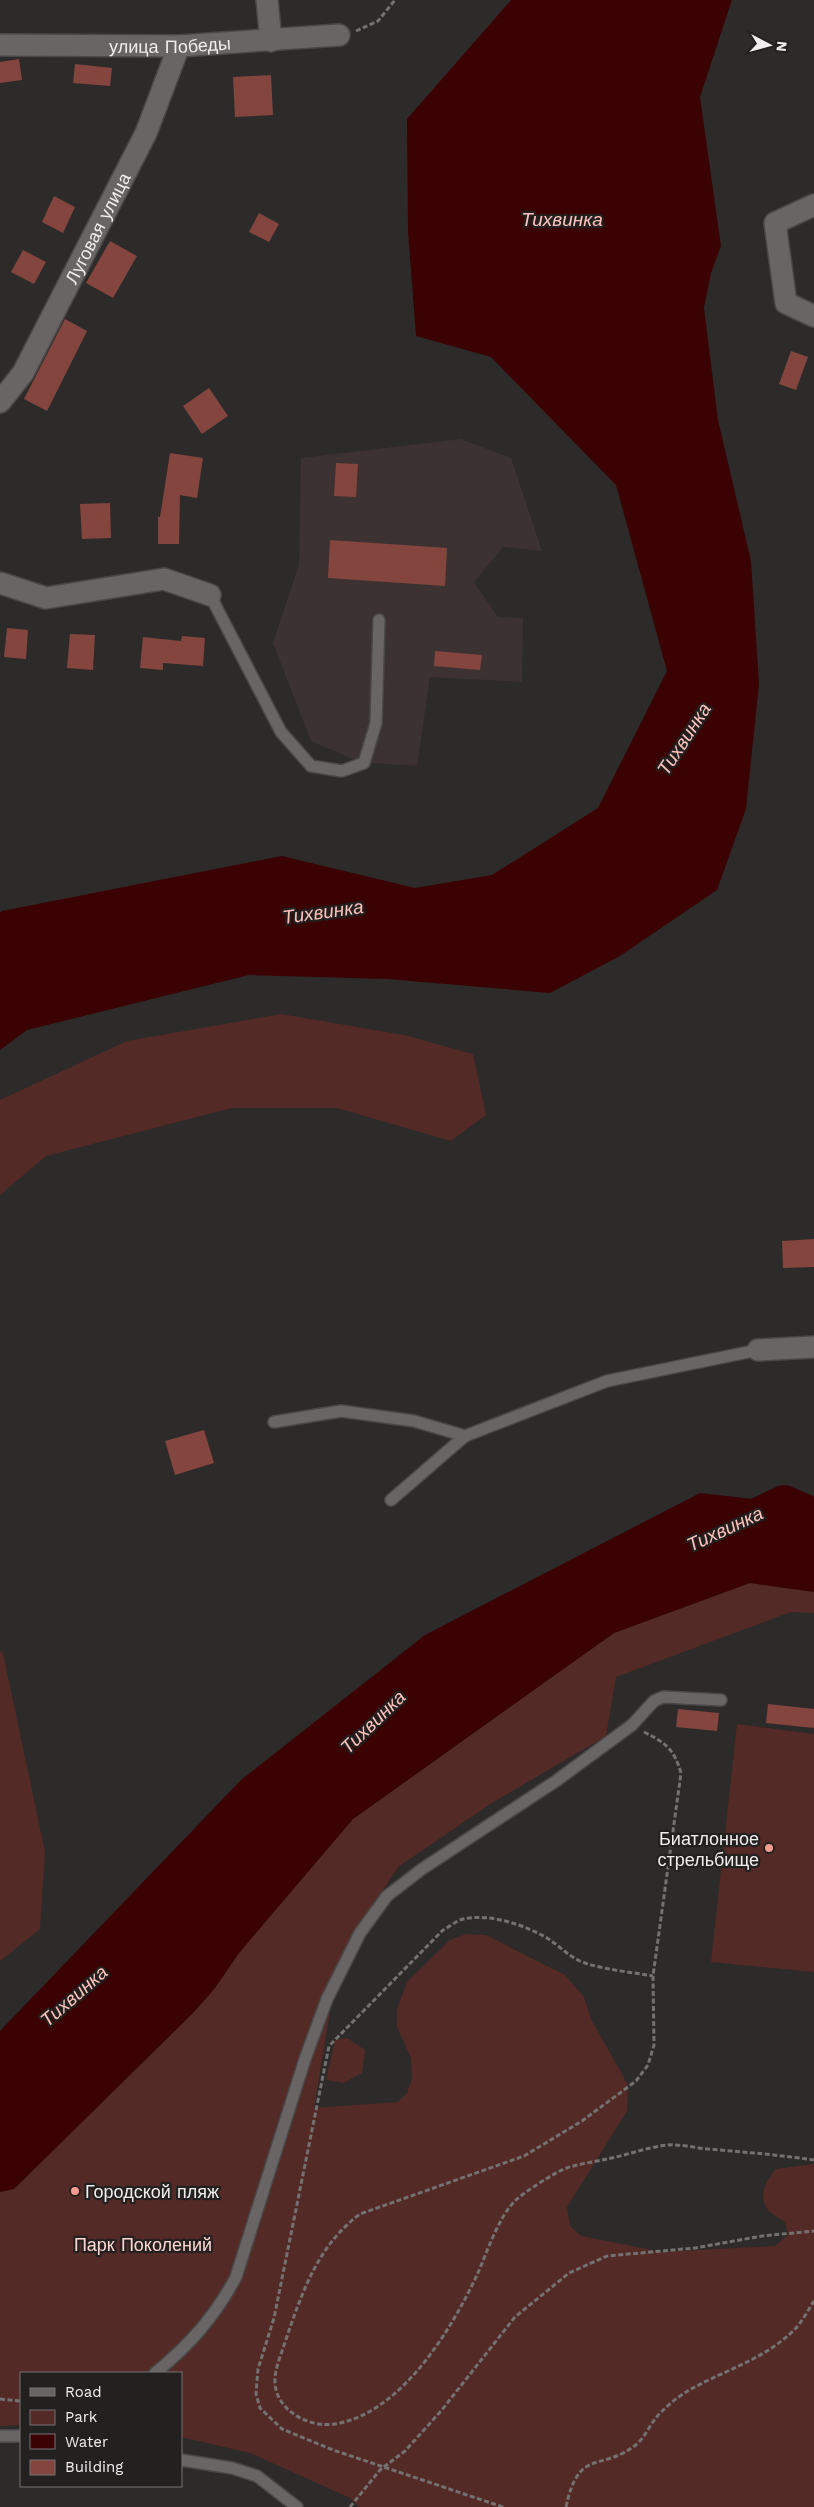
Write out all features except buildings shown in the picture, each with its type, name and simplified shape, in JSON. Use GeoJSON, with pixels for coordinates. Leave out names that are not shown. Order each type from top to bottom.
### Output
{"type":"FeatureCollection","features":[{"type":"Feature","properties":{"kind":"street"},"geometry":{"type":"LineString","coordinates":[[267,0],[271,41]]}},
{"type":"Feature","properties":{"kind":"street","name":"улица Победы"},"geometry":{"type":"LineString","coordinates":[[0,45],[179,46],[339,36]]}},
{"type":"Feature","properties":{"kind":"street","name":"Луговая улица"},"geometry":{"type":"LineString","coordinates":[[0,402],[23,373],[146,133],[179,46]]}},
{"type":"Feature","properties":{"kind":"street"},"geometry":{"type":"LineString","coordinates":[[814,204],[776,223],[786,303],[814,316]]}},
{"type":"Feature","properties":{"kind":"street"},"geometry":{"type":"LineString","coordinates":[[0,583],[46,598],[164,580],[210,595]]}},
{"type":"Feature","properties":{"kind":"street"},"geometry":{"type":"LineString","coordinates":[[758,1350],[814,1347]]}},
{"type":"Feature","properties":{"kind":"lane"},"geometry":{"type":"LineString","coordinates":[[210,595],[281,732],[311,766],[342,771],[364,763],[376,723],[379,620]]}},
{"type":"Feature","properties":{"kind":"lane"},"geometry":{"type":"LineString","coordinates":[[391,1500],[465,1436],[607,1381],[758,1350]]}},
{"type":"Feature","properties":{"kind":"lane"},"geometry":{"type":"LineString","coordinates":[[274,1422],[340,1411],[414,1421],[465,1436]]}},
{"type":"Feature","properties":{"kind":"lane"},"geometry":{"type":"LineString","coordinates":[[156,2372],[193,2339],[212,2316],[236,2277],[305,2059],[327,1999],[360,1933],[387,1896],[556,1780],[632,1725],[654,1701],[663,1697],[721,1700]]}},
{"type":"Feature","properties":{"kind":"lane"},"geometry":{"type":"LineString","coordinates":[[0,2436],[20,2436]]}},
{"type":"Feature","properties":{"kind":"lane"},"geometry":{"type":"LineString","coordinates":[[182,2460],[189,2463],[232,2468],[257,2476],[297,2507]]}},
{"type":"Feature","properties":{"kind":"path"},"geometry":{"type":"LineString","coordinates":[[339,36],[361,30],[378,21],[395,0]]}},
{"type":"Feature","properties":{"kind":"path"},"geometry":{"type":"LineString","coordinates":[[632,1725],[663,1742],[676,1755],[681,1773],[653,1976],[654,2045],[648,2065],[636,2081],[582,2121],[524,2156],[360,2214],[340,2229],[315,2268],[304,2291],[274,2377],[275,2390],[282,2403],[294,2415],[311,2423],[324,2426],[364,2415],[388,2401],[423,2363],[449,2326],[476,2276],[494,2234],[515,2201],[564,2169],[668,2145],[814,2160]]}},
{"type":"Feature","properties":{"kind":"path"},"geometry":{"type":"LineString","coordinates":[[503,2507],[333,2450],[282,2429],[260,2408],[256,2394],[258,2368],[274,2318],[329,2046],[443,1930],[462,1919],[485,1918],[505,1921],[527,1928],[585,1963],[653,1976]]}},
{"type":"Feature","properties":{"kind":"path"},"geometry":{"type":"LineString","coordinates":[[350,2507],[385,2466],[405,2450],[441,2411],[515,2317],[569,2273],[607,2256],[694,2248],[762,2236],[814,2231]]}},
{"type":"Feature","properties":{"kind":"path"},"geometry":{"type":"LineString","coordinates":[[566,2507],[571,2486],[579,2471],[595,2462],[619,2454],[638,2443],[657,2417],[685,2392],[738,2367],[770,2348],[795,2329],[814,2301]]}},
{"type":"Feature","properties":{"kind":"path"},"geometry":{"type":"LineString","coordinates":[[0,2400],[20,2401]]}},
{"type":"Feature","properties":{"kind":"shaded area"},"geometry":{"type":"Polygon","coordinates":[[[461,439],[511,458],[542,551],[503,547],[474,582],[498,617],[523,618],[522,682],[430,677],[417,766],[360,762],[311,741],[273,643],[299,565],[301,458],[461,439]]]}},
{"type":"Feature","properties":{"kind":"green space"},"geometry":{"type":"Polygon","coordinates":[[[281,1014],[404,1035],[473,1054],[486,1115],[451,1141],[337,1108],[232,1108],[46,1156],[0,1195],[0,1100],[127,1041],[281,1014]]]}},
{"type":"Feature","properties":{"kind":"green space","name":"Парк Поколений"},"geometry":{"type":"Polygon","coordinates":[[[750,1583],[814,1592],[814,1613],[791,1612],[616,1677],[606,1736],[492,1803],[398,1867],[342,1954],[335,1983],[314,2108],[398,2102],[407,2093],[412,2079],[411,2058],[397,2027],[397,2009],[407,1982],[450,1940],[466,1934],[486,1935],[565,1975],[584,1997],[591,2019],[628,2085],[627,2111],[567,2207],[570,2226],[581,2236],[662,2252],[775,2246],[788,2235],[785,2222],[770,2212],[765,2205],[763,2199],[764,2188],[776,2169],[814,2164],[814,2507],[359,2507],[350,2498],[250,2453],[182,2437],[182,2372],[20,2372],[20,2425],[0,2426],[0,2192],[14,2189],[194,2012],[215,1988],[239,1953],[353,1819],[614,1633],[750,1583]]]}},
{"type":"Feature","properties":{"kind":"green space"},"geometry":{"type":"Polygon","coordinates":[[[0,1651],[3,1653],[45,1852],[40,1929],[0,1961],[0,1651]]]}},
{"type":"Feature","properties":{"kind":"green space","name":"Биатлонное стрельбище"},"geometry":{"type":"Polygon","coordinates":[[[737,1724],[814,1734],[814,1972],[711,1962],[737,1724]]]}},
{"type":"Feature","properties":{"kind":"green space"},"geometry":{"type":"Polygon","coordinates":[[[347,2038],[365,2050],[362,2073],[344,2083],[326,2080],[335,2040],[347,2038]]]}},
{"type":"Feature","properties":{"kind":"water","name":"Тихвинка"},"geometry":{"type":"Polygon","coordinates":[[[511,0],[732,0],[700,97],[721,246],[711,273],[704,308],[718,420],[751,561],[759,684],[746,809],[717,890],[620,956],[550,993],[387,979],[249,975],[27,1030],[0,1050],[0,913],[2,911],[282,856],[415,888],[492,875],[598,808],[667,671],[616,485],[491,357],[416,336],[408,231],[407,119],[511,0]]]}},
{"type":"Feature","properties":{"kind":"water","name":"Тихвинка"},"geometry":{"type":"Polygon","coordinates":[[[700,1493],[814,1506],[814,1592],[750,1583],[614,1633],[353,1819],[239,1953],[215,1988],[194,2012],[14,2189],[0,2192],[0,2031],[241,1780],[425,1635],[700,1493]]]}},
{"type":"Feature","properties":{"kind":"waterway","name":"Тихвинка"},"geometry":{"type":"LineString","coordinates":[[741,1521],[784,1501],[814,1514]]}},
{"type":"Feature","properties":{"kind":"place","name":"Биатлонное стрельбище"},"geometry":{"type":"Point","coordinates":[769,1848]}},
{"type":"Feature","properties":{"kind":"place","name":"Городской пляж"},"geometry":{"type":"Point","coordinates":[75,2191]}}]}
